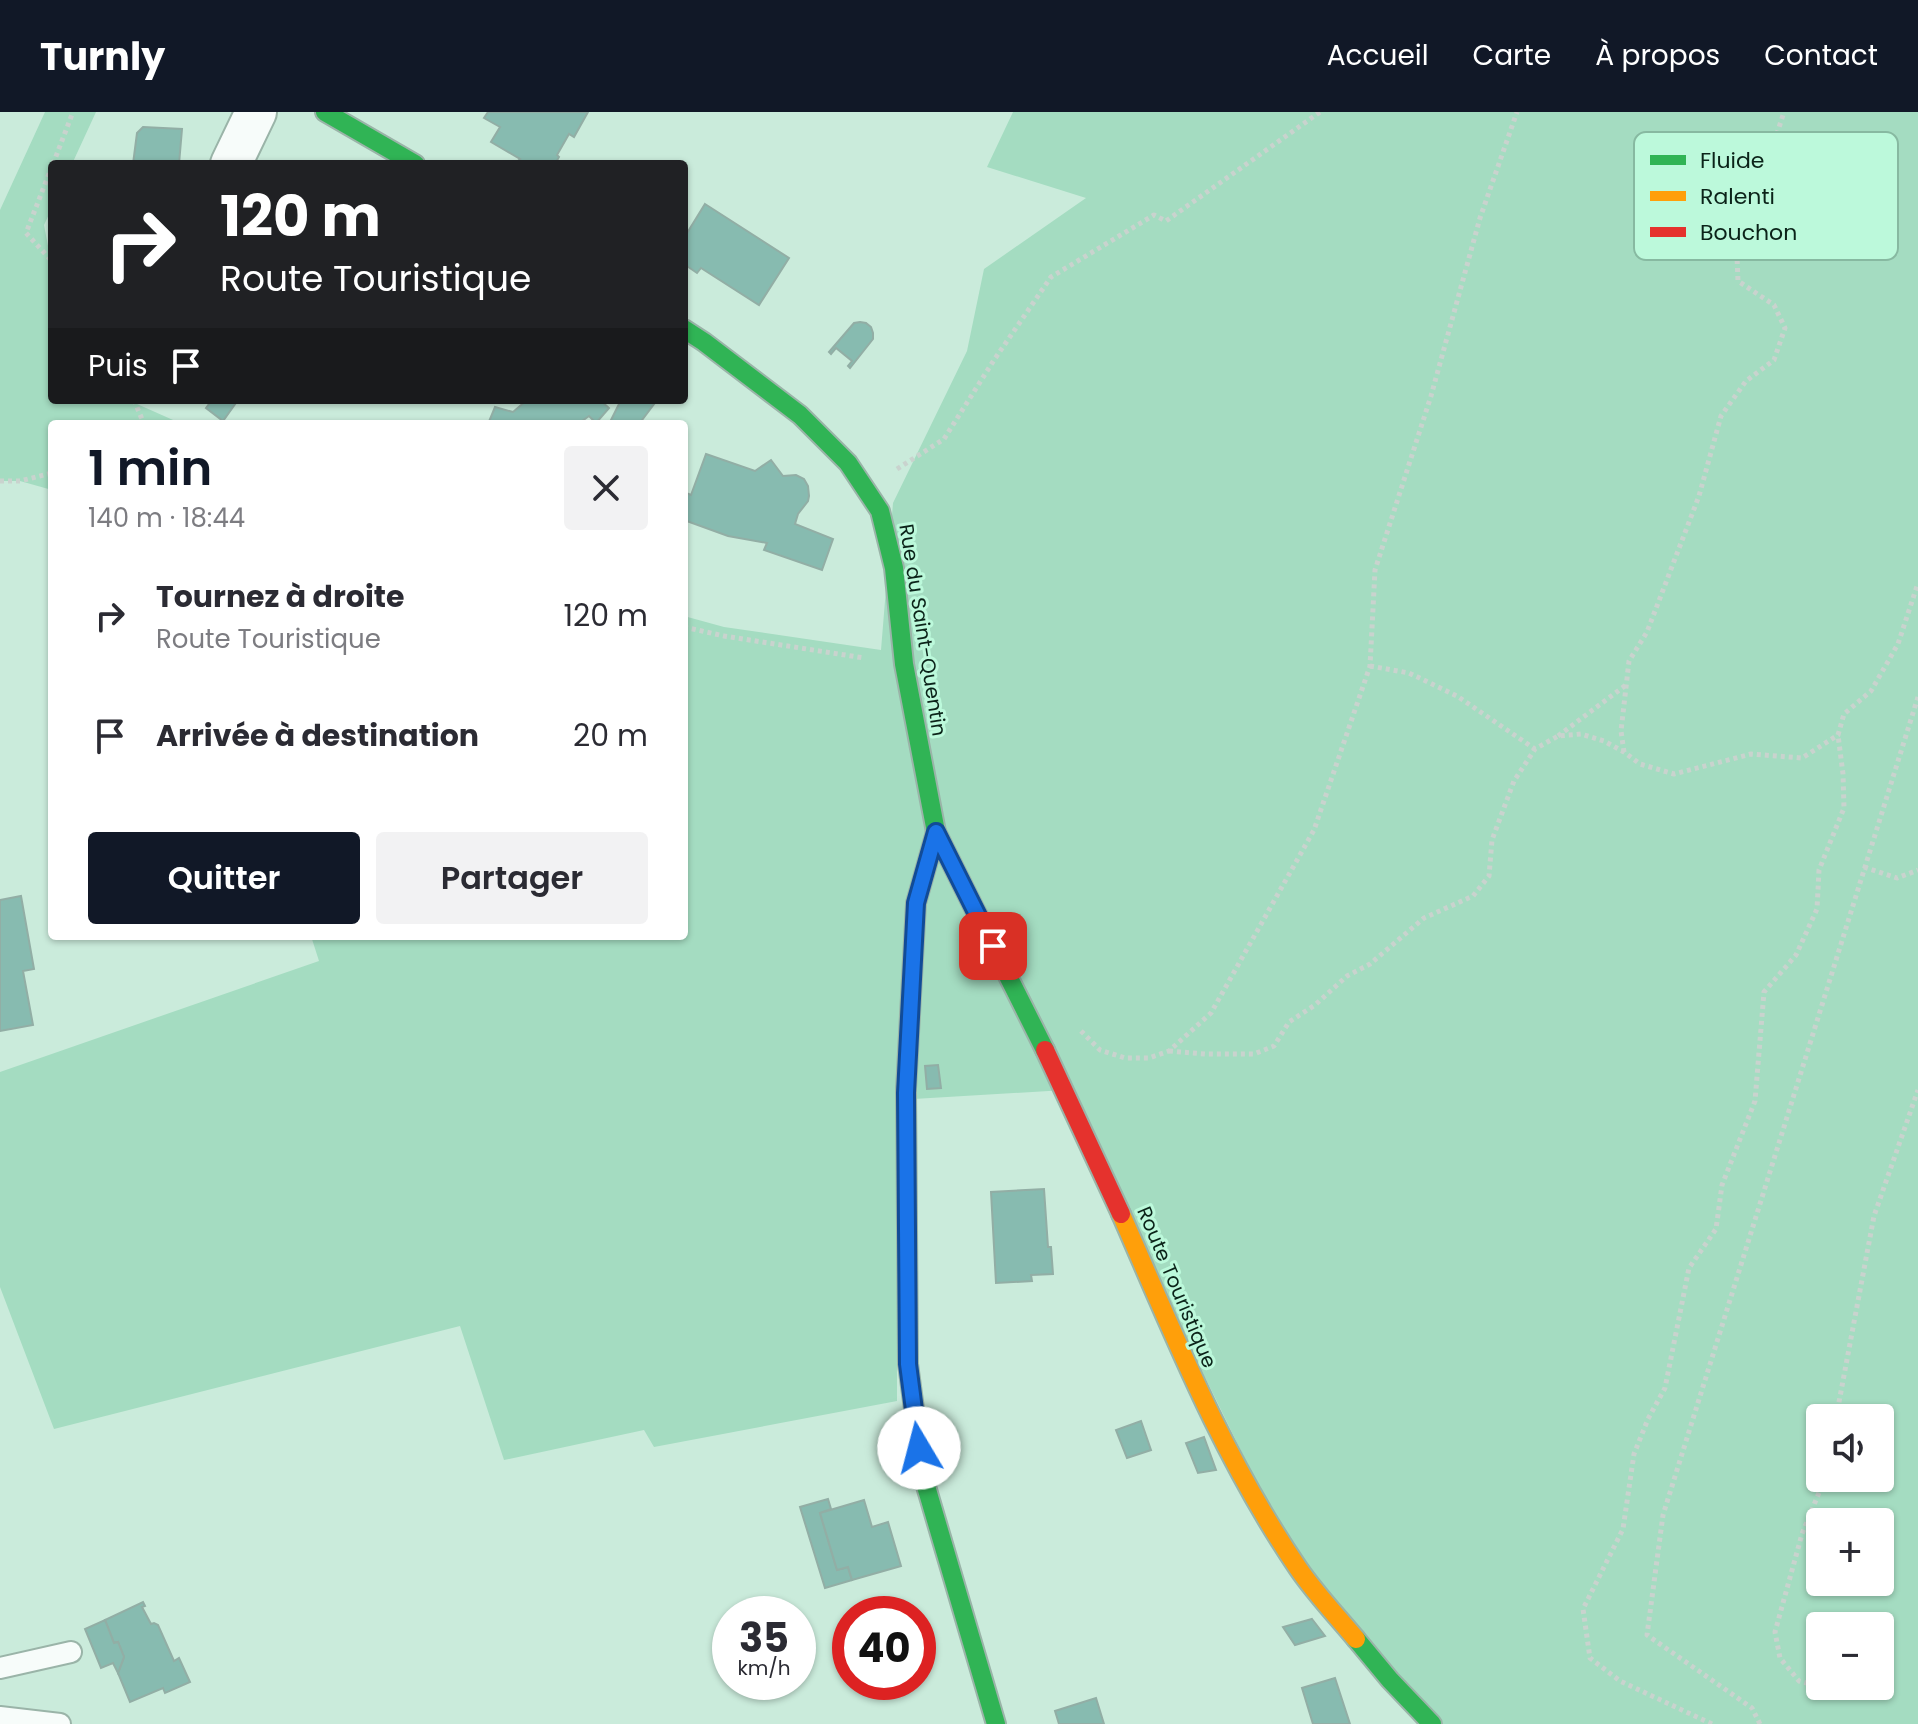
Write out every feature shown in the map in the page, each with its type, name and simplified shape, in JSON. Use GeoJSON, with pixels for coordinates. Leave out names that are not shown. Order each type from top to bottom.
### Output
{"type":"FeatureCollection","features":[{"type":"Feature","properties":{"kind":"street"},"geometry":{"type":"LineString","coordinates":[[233,160],[256,112]]}},
{"type":"Feature","properties":{"kind":"street"},"geometry":{"type":"LineString","coordinates":[[325,112],[408,160]]}},
{"type":"Feature","properties":{"kind":"street","name":"Rue du Saint-Quentin"},"geometry":{"type":"LineString","coordinates":[[688,332],[800,415],[848,463],[880,511],[894,568],[904,664],[936,832]]}},
{"type":"Feature","properties":{"kind":"street"},"geometry":{"type":"LineString","coordinates":[[936,832],[916,903],[907,1077],[908,1364],[923,1476],[996,1724]]}},
{"type":"Feature","properties":{"kind":"street","name":"Route Touristique"},"geometry":{"type":"LineString","coordinates":[[936,832],[1065,1090],[1203,1402],[1247,1487],[1299,1570],[1390,1680],[1432,1724]]}},
{"type":"Feature","properties":{"kind":"lane"},"geometry":{"type":"LineString","coordinates":[[0,1668],[71,1652]]}},
{"type":"Feature","properties":{"kind":"lane"},"geometry":{"type":"LineString","coordinates":[[0,1717],[60,1724]]}},
{"type":"Feature","properties":{"kind":"path"},"geometry":{"type":"LineString","coordinates":[[54,160],[73,112]]}},
{"type":"Feature","properties":{"kind":"path"},"geometry":{"type":"LineString","coordinates":[[865,489],[944,439],[1051,277],[1154,215],[1166,221],[1320,112]]}},
{"type":"Feature","properties":{"kind":"path"},"geometry":{"type":"LineString","coordinates":[[1077,1027],[1100,1050],[1125,1058],[1149,1058],[1169,1051],[1211,1013],[1314,830],[1370,666],[1375,570],[1431,396],[1480,218],[1517,112]]}},
{"type":"Feature","properties":{"kind":"path"},"geometry":{"type":"LineString","coordinates":[[1778,132],[1784,112]]}},
{"type":"Feature","properties":{"kind":"path"},"geometry":{"type":"LineString","coordinates":[[48,175],[26,233],[48,257]]}},
{"type":"Feature","properties":{"kind":"path"},"geometry":{"type":"LineString","coordinates":[[1624,752],[1621,731],[1629,661],[1647,632],[1699,496],[1721,416],[1746,381],[1774,360],[1785,328],[1774,305],[1738,281],[1737,260]]}},
{"type":"Feature","properties":{"kind":"path"},"geometry":{"type":"LineString","coordinates":[[0,481],[20,481],[48,474]]}},
{"type":"Feature","properties":{"kind":"path"},"geometry":{"type":"LineString","coordinates":[[1712,1724],[1620,1681],[1590,1658],[1583,1609],[1623,1529],[1634,1454],[1665,1388],[1689,1268],[1716,1229],[1722,1185],[1755,1101],[1764,992],[1796,955],[1817,909],[1819,870],[1844,808],[1838,735],[1844,714],[1871,691],[1898,644],[1918,583]]}},
{"type":"Feature","properties":{"kind":"path"},"geometry":{"type":"LineString","coordinates":[[688,628],[904,664]]}},
{"type":"Feature","properties":{"kind":"path"},"geometry":{"type":"LineString","coordinates":[[1370,666],[1409,673],[1457,696],[1535,749]]}},
{"type":"Feature","properties":{"kind":"path"},"geometry":{"type":"LineString","coordinates":[[1169,1051],[1254,1054],[1274,1046],[1289,1022],[1315,1005],[1347,976],[1370,964],[1424,918],[1473,896],[1489,876],[1492,840],[1514,781],[1535,749],[1558,736],[1626,685]]}},
{"type":"Feature","properties":{"kind":"path"},"geometry":{"type":"LineString","coordinates":[[1760,1724],[1752,1708],[1647,1635],[1663,1515],[1918,697]]}},
{"type":"Feature","properties":{"kind":"path"},"geometry":{"type":"LineString","coordinates":[[1558,736],[1581,734],[1604,741],[1640,764],[1674,774],[1751,754],[1802,758],[1838,735]]}},
{"type":"Feature","properties":{"kind":"path"},"geometry":{"type":"LineString","coordinates":[[1864,867],[1897,878],[1918,870]]}},
{"type":"Feature","properties":{"kind":"path"},"geometry":{"type":"LineString","coordinates":[[1839,1404],[1874,1216],[1918,1090]]}},
{"type":"Feature","properties":{"kind":"path"},"geometry":{"type":"LineString","coordinates":[[1806,1683],[1799,1681],[1780,1658],[1775,1632],[1802,1534],[1819,1492]]}},
{"type":"Feature","properties":{"kind":"green space"},"geometry":{"type":"Polygon","coordinates":[[[45,112],[96,112],[74,160],[48,160],[48,216],[44,225],[48,246],[48,404],[137,404],[173,420],[48,420],[48,489],[20,481],[0,481],[0,210],[45,112]]]}},
{"type":"Feature","properties":{"kind":"green space"},"geometry":{"type":"Polygon","coordinates":[[[1013,112],[1918,112],[1918,1724],[1432,1724],[1299,1570],[1065,1090],[897,1100],[897,1401],[654,1447],[644,1430],[504,1460],[460,1326],[54,1429],[0,1287],[0,1072],[319,961],[312,940],[688,940],[688,617],[724,627],[881,650],[893,503],[967,351],[984,269],[1086,198],[987,167],[1013,112]]]}},
{"type":"Feature","properties":{"kind":"building"},"geometry":{"type":"Polygon","coordinates":[[[488,112],[588,112],[574,137],[569,134],[557,160],[519,160],[491,142],[500,127],[484,118],[488,112]]]}},
{"type":"Feature","properties":{"kind":"building"},"geometry":{"type":"Polygon","coordinates":[[[143,127],[182,129],[179,160],[134,160],[137,133],[143,127]]]}},
{"type":"Feature","properties":{"kind":"building"},"geometry":{"type":"Polygon","coordinates":[[[705,204],[789,258],[759,305],[701,268],[697,273],[688,267],[688,232],[705,204]]]}},
{"type":"Feature","properties":{"kind":"building"},"geometry":{"type":"Polygon","coordinates":[[[854,323],[871,327],[873,339],[850,368],[848,366],[852,361],[836,348],[831,354],[829,352],[854,323]]]}},
{"type":"Feature","properties":{"kind":"building"},"geometry":{"type":"Polygon","coordinates":[[[209,404],[235,404],[224,420],[206,408],[209,404]]]}},
{"type":"Feature","properties":{"kind":"building"},"geometry":{"type":"Polygon","coordinates":[[[522,404],[604,404],[609,408],[599,420],[589,416],[584,420],[490,420],[495,407],[513,412],[522,404]]]}},
{"type":"Feature","properties":{"kind":"building"},"geometry":{"type":"Polygon","coordinates":[[[619,404],[654,404],[642,420],[611,420],[619,404]]]}},
{"type":"Feature","properties":{"kind":"building"},"geometry":{"type":"Polygon","coordinates":[[[706,454],[755,471],[771,460],[783,476],[796,475],[804,479],[808,486],[808,501],[795,524],[833,539],[822,570],[764,550],[767,543],[728,536],[688,521],[688,494],[691,495],[706,454]]]}},
{"type":"Feature","properties":{"kind":"building"},"geometry":{"type":"Polygon","coordinates":[[[21,896],[34,969],[23,971],[33,1025],[0,1031],[0,900],[21,896]]]}},
{"type":"Feature","properties":{"kind":"building"},"geometry":{"type":"Polygon","coordinates":[[[938,1065],[941,1088],[927,1089],[925,1066],[938,1065]]]}},
{"type":"Feature","properties":{"kind":"building"},"geometry":{"type":"Polygon","coordinates":[[[1044,1189],[1053,1274],[1031,1275],[1032,1281],[996,1283],[991,1192],[1044,1189]]]}},
{"type":"Feature","properties":{"kind":"building"},"geometry":{"type":"Polygon","coordinates":[[[1141,1421],[1151,1450],[1127,1458],[1116,1430],[1141,1421]]]}},
{"type":"Feature","properties":{"kind":"building"},"geometry":{"type":"Polygon","coordinates":[[[1204,1437],[1216,1470],[1198,1473],[1186,1443],[1204,1437]]]}},
{"type":"Feature","properties":{"kind":"building"},"geometry":{"type":"Polygon","coordinates":[[[828,1499],[831,1509],[820,1513],[837,1570],[848,1567],[852,1580],[825,1588],[800,1507],[828,1499]]]}},
{"type":"Feature","properties":{"kind":"building"},"geometry":{"type":"Polygon","coordinates":[[[864,1500],[872,1527],[888,1522],[901,1566],[852,1580],[848,1567],[837,1570],[820,1513],[864,1500]]]}},
{"type":"Feature","properties":{"kind":"building"},"geometry":{"type":"Polygon","coordinates":[[[143,1602],[145,1606],[142,1607],[151,1624],[158,1625],[174,1661],[179,1658],[190,1682],[165,1693],[163,1688],[130,1702],[118,1673],[124,1657],[118,1642],[114,1643],[105,1620],[143,1602]]]}},
{"type":"Feature","properties":{"kind":"building"},"geometry":{"type":"Polygon","coordinates":[[[1312,1619],[1325,1636],[1295,1645],[1283,1627],[1312,1619]]]}},
{"type":"Feature","properties":{"kind":"building"},"geometry":{"type":"Polygon","coordinates":[[[105,1620],[114,1643],[118,1642],[124,1657],[118,1673],[113,1663],[101,1668],[85,1629],[105,1620]]]}},
{"type":"Feature","properties":{"kind":"building"},"geometry":{"type":"Polygon","coordinates":[[[1335,1678],[1350,1724],[1313,1724],[1302,1688],[1335,1678]]]}},
{"type":"Feature","properties":{"kind":"building"},"geometry":{"type":"Polygon","coordinates":[[[1096,1698],[1104,1724],[1059,1724],[1055,1711],[1096,1698]]]}},
{"type":"Feature","properties":{"kind":"traffic: fast"},"geometry":{"type":"LineString","coordinates":[[325,112],[408,160]]}},
{"type":"Feature","properties":{"kind":"traffic: fast"},"geometry":{"type":"LineString","coordinates":[[688,332],[800,415],[848,463],[880,511],[894,568],[904,664],[936,832],[1045,1050]]}},
{"type":"Feature","properties":{"kind":"traffic: fast"},"geometry":{"type":"LineString","coordinates":[[906,1089],[908,1364],[923,1476],[996,1724]]}},
{"type":"Feature","properties":{"kind":"traffic: fast"},"geometry":{"type":"LineString","coordinates":[[1356,1639],[1432,1724]]}},
{"type":"Feature","properties":{"kind":"traffic: slow"},"geometry":{"type":"LineString","coordinates":[[906,1089],[916,903],[936,832]]}},
{"type":"Feature","properties":{"kind":"traffic: slow"},"geometry":{"type":"LineString","coordinates":[[1121,1214],[1201,1395],[1246,1483],[1298,1568],[1356,1639]]}},
{"type":"Feature","properties":{"kind":"traffic: jam"},"geometry":{"type":"LineString","coordinates":[[1045,1050],[1121,1214]]}},
{"type":"Feature","properties":{"kind":"route"},"geometry":{"type":"LineString","coordinates":[[919,1448],[908,1364],[906,1093],[916,903],[936,832],[993,946]]}}]}
